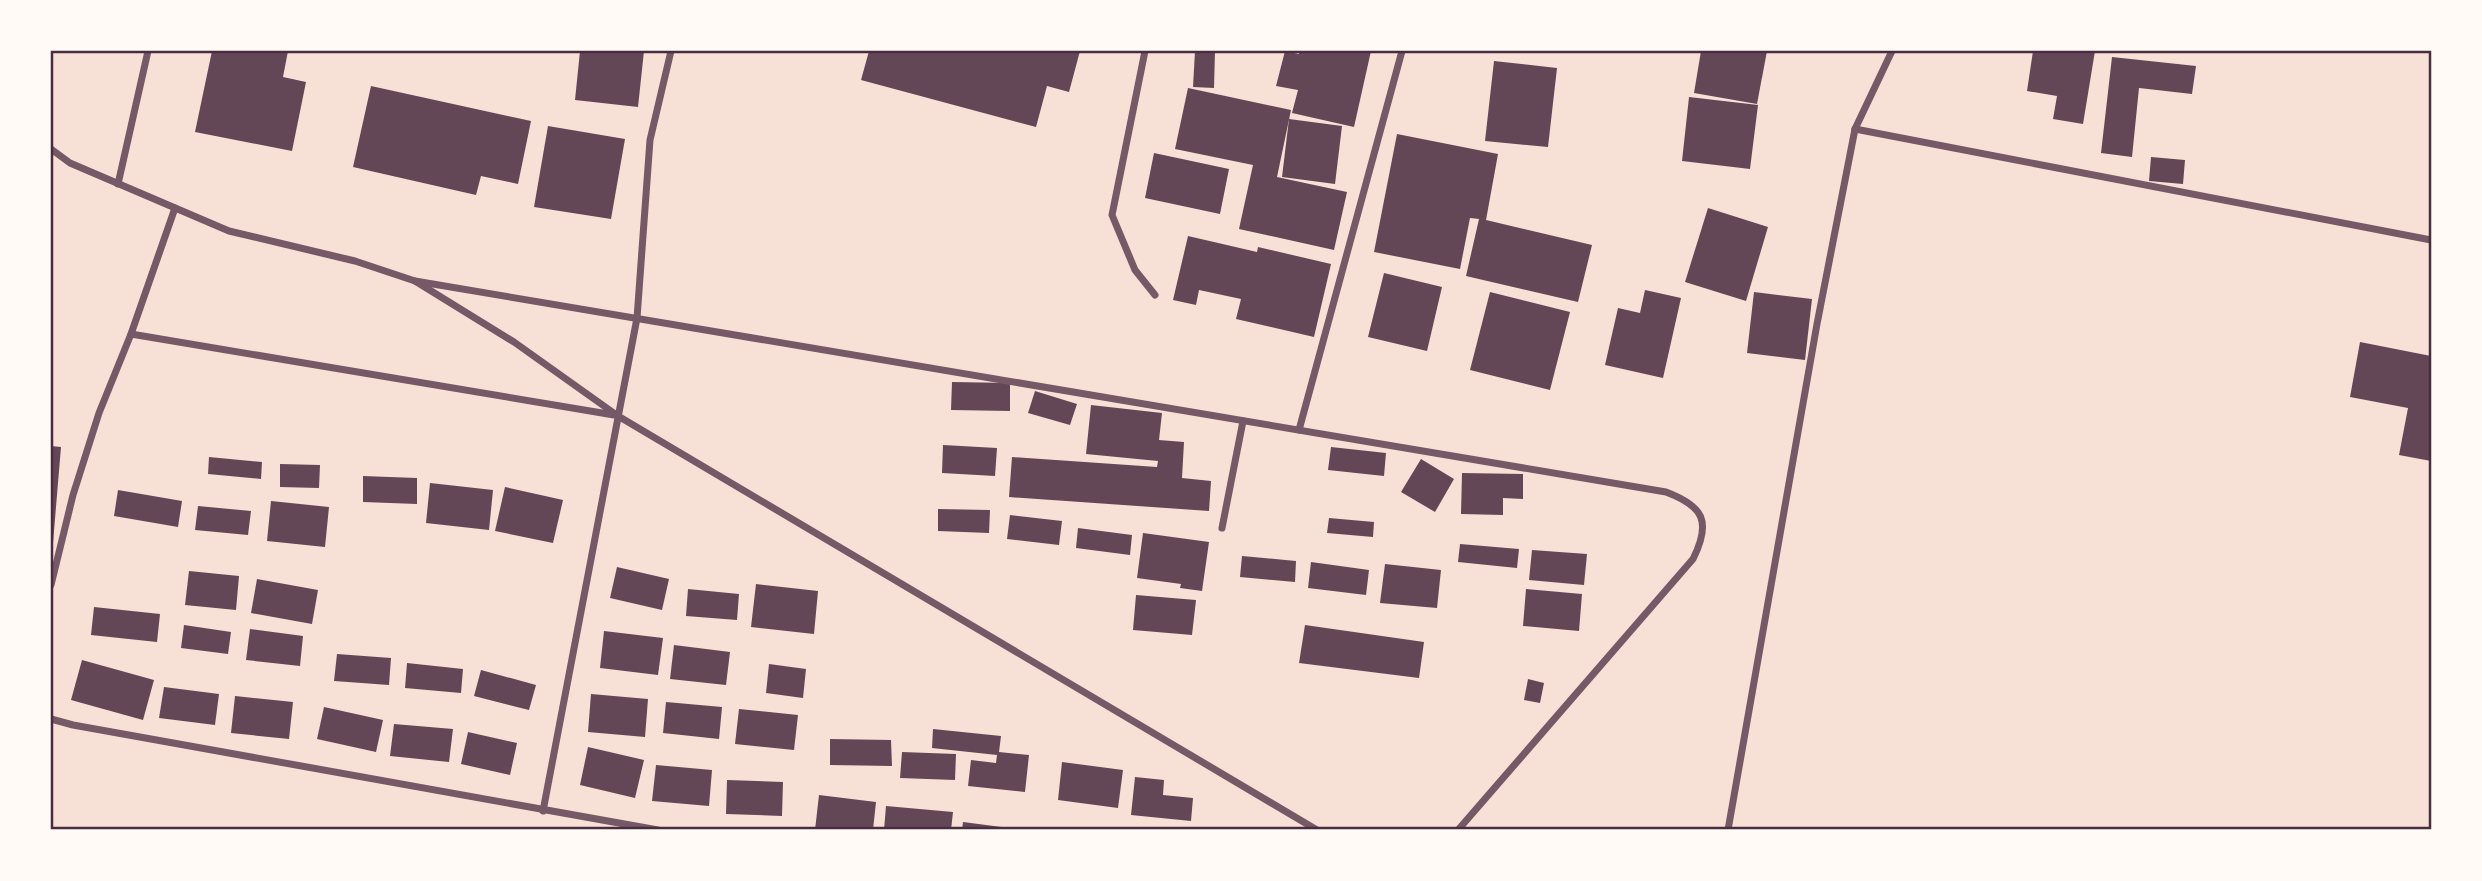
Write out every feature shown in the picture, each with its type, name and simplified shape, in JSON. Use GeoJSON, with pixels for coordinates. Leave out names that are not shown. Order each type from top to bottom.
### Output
{"type":"FeatureCollection","features":[{"type":"Feature","properties":{"kind":"street"},"geometry":{"type":"LineString","coordinates":[[118,184],[148,51]]}},
{"type":"Feature","properties":{"kind":"street"},"geometry":{"type":"LineString","coordinates":[[542,811],[637,318],[650,140],[671,51]]}},
{"type":"Feature","properties":{"kind":"street"},"geometry":{"type":"LineString","coordinates":[[1145,51],[1112,215],[1135,270],[1155,295]]}},
{"type":"Feature","properties":{"kind":"street"},"geometry":{"type":"LineString","coordinates":[[1299,430],[1402,51]]}},
{"type":"Feature","properties":{"kind":"street"},"geometry":{"type":"LineString","coordinates":[[1728,830],[1855,129],[1892,51]]}},
{"type":"Feature","properties":{"kind":"street"},"geometry":{"type":"LineString","coordinates":[[1855,129],[2431,240]]}},
{"type":"Feature","properties":{"kind":"street"},"geometry":{"type":"LineString","coordinates":[[51,149],[70,163],[229,231],[355,261],[415,281],[1666,492],[1686,500],[1702,517],[1704,530],[1693,559],[1458,830]]}},
{"type":"Feature","properties":{"kind":"street"},"geometry":{"type":"LineString","coordinates":[[51,585],[73,495],[92,437],[175,208]]}},
{"type":"Feature","properties":{"kind":"street"},"geometry":{"type":"LineString","coordinates":[[415,281],[514,342],[618,416],[1317,830]]}},
{"type":"Feature","properties":{"kind":"street"},"geometry":{"type":"LineString","coordinates":[[131,334],[618,416]]}},
{"type":"Feature","properties":{"kind":"street"},"geometry":{"type":"LineString","coordinates":[[1222,528],[1243,421]]}},
{"type":"Feature","properties":{"kind":"street"},"geometry":{"type":"LineString","coordinates":[[51,719],[657,830]]}},
{"type":"Feature","properties":{"kind":"building"},"geometry":{"type":"Polygon","coordinates":[[[212,51],[288,51],[283,77],[306,82],[292,151],[195,132],[212,51]]]}},
{"type":"Feature","properties":{"kind":"building"},"geometry":{"type":"Polygon","coordinates":[[[580,51],[644,51],[638,107],[575,100],[580,51]]]}},
{"type":"Feature","properties":{"kind":"building"},"geometry":{"type":"Polygon","coordinates":[[[869,51],[1080,51],[1069,92],[1047,86],[1036,127],[861,80],[869,51]]]}},
{"type":"Feature","properties":{"kind":"building"},"geometry":{"type":"Polygon","coordinates":[[[1195,51],[1215,51],[1214,88],[1193,87],[1195,51]]]}},
{"type":"Feature","properties":{"kind":"building"},"geometry":{"type":"Polygon","coordinates":[[[1285,51],[1299,54],[1299,51],[1371,51],[1354,127],[1292,113],[1298,90],[1276,86],[1285,51]]]}},
{"type":"Feature","properties":{"kind":"building"},"geometry":{"type":"Polygon","coordinates":[[[1701,51],[1767,51],[1757,104],[1694,93],[1701,51]]]}},
{"type":"Feature","properties":{"kind":"building"},"geometry":{"type":"Polygon","coordinates":[[[2033,51],[2095,51],[2083,124],[2053,119],[2057,96],[2027,91],[2033,51]]]}},
{"type":"Feature","properties":{"kind":"building"},"geometry":{"type":"Polygon","coordinates":[[[2112,57],[2196,66],[2192,94],[2139,88],[2132,157],[2101,153],[2112,57]]]}},
{"type":"Feature","properties":{"kind":"building"},"geometry":{"type":"Polygon","coordinates":[[[1494,61],[1557,68],[1548,147],[1485,141],[1494,61]]]}},
{"type":"Feature","properties":{"kind":"building"},"geometry":{"type":"Polygon","coordinates":[[[371,86],[531,121],[518,184],[481,176],[476,195],[353,167],[371,86]]]}},
{"type":"Feature","properties":{"kind":"building"},"geometry":{"type":"Polygon","coordinates":[[[1188,88],[1291,110],[1277,177],[1347,192],[1334,250],[1239,229],[1253,165],[1175,149],[1188,88]]]}},
{"type":"Feature","properties":{"kind":"building"},"geometry":{"type":"Polygon","coordinates":[[[1689,97],[1758,105],[1750,169],[1682,161],[1689,97]]]}},
{"type":"Feature","properties":{"kind":"building"},"geometry":{"type":"Polygon","coordinates":[[[1289,119],[1342,126],[1335,184],[1282,177],[1289,119]]]}},
{"type":"Feature","properties":{"kind":"building"},"geometry":{"type":"Polygon","coordinates":[[[548,126],[625,139],[611,219],[534,207],[548,126]]]}},
{"type":"Feature","properties":{"kind":"building"},"geometry":{"type":"Polygon","coordinates":[[[1397,134],[1498,154],[1486,220],[1592,245],[1578,302],[1466,276],[1479,219],[1470,218],[1460,269],[1374,252],[1397,134]]]}},
{"type":"Feature","properties":{"kind":"building"},"geometry":{"type":"Polygon","coordinates":[[[1154,153],[1229,169],[1220,214],[1145,198],[1154,153]]]}},
{"type":"Feature","properties":{"kind":"building"},"geometry":{"type":"Polygon","coordinates":[[[2151,157],[2185,160],[2183,184],[2149,181],[2151,157]]]}},
{"type":"Feature","properties":{"kind":"building"},"geometry":{"type":"Polygon","coordinates":[[[1708,208],[1768,227],[1746,301],[1685,282],[1708,208]]]}},
{"type":"Feature","properties":{"kind":"building"},"geometry":{"type":"Polygon","coordinates":[[[1188,236],[1257,252],[1258,247],[1331,264],[1314,337],[1236,319],[1241,299],[1199,290],[1196,305],[1173,300],[1188,236]]]}},
{"type":"Feature","properties":{"kind":"building"},"geometry":{"type":"Polygon","coordinates":[[[1384,273],[1442,287],[1427,351],[1368,337],[1384,273]]]}},
{"type":"Feature","properties":{"kind":"building"},"geometry":{"type":"Polygon","coordinates":[[[1645,290],[1681,298],[1663,378],[1605,365],[1618,308],[1640,313],[1645,290]]]}},
{"type":"Feature","properties":{"kind":"building"},"geometry":{"type":"Polygon","coordinates":[[[1490,292],[1570,312],[1550,390],[1470,370],[1490,292]]]}},
{"type":"Feature","properties":{"kind":"building"},"geometry":{"type":"Polygon","coordinates":[[[1754,292],[1812,299],[1805,360],[1747,353],[1754,292]]]}},
{"type":"Feature","properties":{"kind":"building"},"geometry":{"type":"Polygon","coordinates":[[[2360,342],[2431,356],[2431,461],[2399,455],[2408,408],[2350,397],[2360,342]]]}},
{"type":"Feature","properties":{"kind":"building"},"geometry":{"type":"Polygon","coordinates":[[[952,382],[1010,383],[1010,411],[951,410],[952,382]]]}},
{"type":"Feature","properties":{"kind":"building"},"geometry":{"type":"Polygon","coordinates":[[[1035,391],[1077,404],[1070,425],[1028,413],[1035,391]]]}},
{"type":"Feature","properties":{"kind":"building"},"geometry":{"type":"Polygon","coordinates":[[[1091,405],[1162,413],[1159,440],[1184,442],[1182,478],[1211,481],[1209,511],[1009,497],[1012,457],[1157,467],[1158,461],[1086,454],[1091,405]]]}},
{"type":"Feature","properties":{"kind":"building"},"geometry":{"type":"Polygon","coordinates":[[[943,445],[997,448],[995,476],[942,473],[943,445]]]}},
{"type":"Feature","properties":{"kind":"building"},"geometry":{"type":"Polygon","coordinates":[[[51,446],[61,447],[53,543],[51,543],[51,446]]]}},
{"type":"Feature","properties":{"kind":"building"},"geometry":{"type":"Polygon","coordinates":[[[1331,447],[1386,453],[1384,476],[1328,470],[1331,447]]]}},
{"type":"Feature","properties":{"kind":"building"},"geometry":{"type":"Polygon","coordinates":[[[209,457],[262,462],[261,479],[208,474],[209,457]]]}},
{"type":"Feature","properties":{"kind":"building"},"geometry":{"type":"Polygon","coordinates":[[[1421,459],[1454,479],[1435,512],[1401,492],[1421,459]]]}},
{"type":"Feature","properties":{"kind":"building"},"geometry":{"type":"Polygon","coordinates":[[[280,464],[320,465],[319,488],[280,487],[280,464]]]}},
{"type":"Feature","properties":{"kind":"building"},"geometry":{"type":"Polygon","coordinates":[[[1462,473],[1523,474],[1523,499],[1503,498],[1503,515],[1461,514],[1462,473]]]}},
{"type":"Feature","properties":{"kind":"building"},"geometry":{"type":"Polygon","coordinates":[[[363,476],[417,478],[417,504],[363,502],[363,476]]]}},
{"type":"Feature","properties":{"kind":"building"},"geometry":{"type":"Polygon","coordinates":[[[430,483],[493,490],[489,530],[426,523],[430,483]]]}},
{"type":"Feature","properties":{"kind":"building"},"geometry":{"type":"Polygon","coordinates":[[[505,487],[563,500],[553,543],[495,531],[505,487]]]}},
{"type":"Feature","properties":{"kind":"building"},"geometry":{"type":"Polygon","coordinates":[[[118,490],[182,501],[178,527],[114,516],[118,490]]]}},
{"type":"Feature","properties":{"kind":"building"},"geometry":{"type":"Polygon","coordinates":[[[271,501],[329,507],[325,547],[267,541],[271,501]]]}},
{"type":"Feature","properties":{"kind":"building"},"geometry":{"type":"Polygon","coordinates":[[[198,506],[251,511],[248,535],[195,530],[198,506]]]}},
{"type":"Feature","properties":{"kind":"building"},"geometry":{"type":"Polygon","coordinates":[[[938,509],[990,510],[989,533],[938,531],[938,509]]]}},
{"type":"Feature","properties":{"kind":"building"},"geometry":{"type":"Polygon","coordinates":[[[1010,515],[1062,521],[1059,545],[1007,539],[1010,515]]]}},
{"type":"Feature","properties":{"kind":"building"},"geometry":{"type":"Polygon","coordinates":[[[1329,518],[1374,522],[1373,537],[1327,533],[1329,518]]]}},
{"type":"Feature","properties":{"kind":"building"},"geometry":{"type":"Polygon","coordinates":[[[1078,528],[1132,535],[1130,555],[1076,548],[1078,528]]]}},
{"type":"Feature","properties":{"kind":"building"},"geometry":{"type":"Polygon","coordinates":[[[1143,533],[1209,542],[1202,591],[1180,588],[1181,584],[1137,578],[1143,533]]]}},
{"type":"Feature","properties":{"kind":"building"},"geometry":{"type":"Polygon","coordinates":[[[1460,544],[1519,549],[1517,568],[1458,562],[1460,544]]]}},
{"type":"Feature","properties":{"kind":"building"},"geometry":{"type":"Polygon","coordinates":[[[1532,550],[1587,554],[1584,585],[1529,580],[1532,550]]]}},
{"type":"Feature","properties":{"kind":"building"},"geometry":{"type":"Polygon","coordinates":[[[1242,556],[1296,561],[1295,582],[1240,577],[1242,556]]]}},
{"type":"Feature","properties":{"kind":"building"},"geometry":{"type":"Polygon","coordinates":[[[1311,562],[1369,570],[1366,595],[1308,588],[1311,562]]]}},
{"type":"Feature","properties":{"kind":"building"},"geometry":{"type":"Polygon","coordinates":[[[1385,564],[1441,570],[1437,608],[1380,603],[1385,564]]]}},
{"type":"Feature","properties":{"kind":"building"},"geometry":{"type":"Polygon","coordinates":[[[617,567],[669,579],[662,610],[610,598],[617,567]]]}},
{"type":"Feature","properties":{"kind":"building"},"geometry":{"type":"Polygon","coordinates":[[[189,571],[239,576],[236,610],[185,605],[189,571]]]}},
{"type":"Feature","properties":{"kind":"building"},"geometry":{"type":"Polygon","coordinates":[[[257,579],[318,590],[312,624],[251,613],[257,579]]]}},
{"type":"Feature","properties":{"kind":"building"},"geometry":{"type":"Polygon","coordinates":[[[756,584],[818,591],[814,634],[751,627],[756,584]]]}},
{"type":"Feature","properties":{"kind":"building"},"geometry":{"type":"Polygon","coordinates":[[[688,589],[739,594],[737,620],[686,616],[688,589]]]}},
{"type":"Feature","properties":{"kind":"building"},"geometry":{"type":"Polygon","coordinates":[[[1526,589],[1582,594],[1579,631],[1523,626],[1526,589]]]}},
{"type":"Feature","properties":{"kind":"building"},"geometry":{"type":"Polygon","coordinates":[[[1136,595],[1196,600],[1192,635],[1133,630],[1136,595]]]}},
{"type":"Feature","properties":{"kind":"building"},"geometry":{"type":"Polygon","coordinates":[[[94,607],[160,614],[157,642],[91,635],[94,607]]]}},
{"type":"Feature","properties":{"kind":"building"},"geometry":{"type":"Polygon","coordinates":[[[184,625],[231,632],[228,654],[181,648],[184,625]]]}},
{"type":"Feature","properties":{"kind":"building"},"geometry":{"type":"Polygon","coordinates":[[[1305,625],[1424,642],[1419,678],[1299,663],[1305,625]]]}},
{"type":"Feature","properties":{"kind":"building"},"geometry":{"type":"Polygon","coordinates":[[[250,629],[303,636],[300,666],[246,660],[250,629]]]}},
{"type":"Feature","properties":{"kind":"building"},"geometry":{"type":"Polygon","coordinates":[[[604,631],[663,638],[658,675],[600,668],[604,631]]]}},
{"type":"Feature","properties":{"kind":"building"},"geometry":{"type":"Polygon","coordinates":[[[674,645],[730,652],[726,685],[670,679],[674,645]]]}},
{"type":"Feature","properties":{"kind":"building"},"geometry":{"type":"Polygon","coordinates":[[[337,654],[391,658],[389,685],[334,681],[337,654]]]}},
{"type":"Feature","properties":{"kind":"building"},"geometry":{"type":"Polygon","coordinates":[[[82,660],[154,680],[143,720],[71,700],[82,660]]]}},
{"type":"Feature","properties":{"kind":"building"},"geometry":{"type":"Polygon","coordinates":[[[407,663],[463,669],[461,693],[405,688],[407,663]]]}},
{"type":"Feature","properties":{"kind":"building"},"geometry":{"type":"Polygon","coordinates":[[[769,664],[806,669],[803,698],[766,693],[769,664]]]}},
{"type":"Feature","properties":{"kind":"building"},"geometry":{"type":"Polygon","coordinates":[[[481,670],[536,685],[529,710],[474,696],[481,670]]]}},
{"type":"Feature","properties":{"kind":"building"},"geometry":{"type":"Polygon","coordinates":[[[1528,679],[1544,683],[1540,703],[1524,700],[1528,679]]]}},
{"type":"Feature","properties":{"kind":"building"},"geometry":{"type":"Polygon","coordinates":[[[164,687],[219,694],[215,725],[159,718],[164,687]]]}},
{"type":"Feature","properties":{"kind":"building"},"geometry":{"type":"Polygon","coordinates":[[[591,694],[648,699],[645,737],[588,732],[591,694]]]}},
{"type":"Feature","properties":{"kind":"building"},"geometry":{"type":"Polygon","coordinates":[[[235,696],[293,702],[289,739],[231,733],[235,696]]]}},
{"type":"Feature","properties":{"kind":"building"},"geometry":{"type":"Polygon","coordinates":[[[666,702],[722,707],[719,739],[663,733],[666,702]]]}},
{"type":"Feature","properties":{"kind":"building"},"geometry":{"type":"Polygon","coordinates":[[[324,707],[383,720],[376,752],[317,739],[324,707]]]}},
{"type":"Feature","properties":{"kind":"building"},"geometry":{"type":"Polygon","coordinates":[[[739,709],[798,715],[794,750],[735,744],[739,709]]]}},
{"type":"Feature","properties":{"kind":"building"},"geometry":{"type":"Polygon","coordinates":[[[394,724],[453,729],[449,762],[390,756],[394,724]]]}},
{"type":"Feature","properties":{"kind":"building"},"geometry":{"type":"Polygon","coordinates":[[[933,729],[1001,736],[999,752],[1029,755],[1025,792],[968,786],[971,760],[996,763],[997,755],[932,748],[933,729]]]}},
{"type":"Feature","properties":{"kind":"building"},"geometry":{"type":"Polygon","coordinates":[[[468,732],[517,743],[510,775],[461,764],[468,732]]]}},
{"type":"Feature","properties":{"kind":"building"},"geometry":{"type":"Polygon","coordinates":[[[830,739],[891,740],[892,766],[830,765],[830,739]]]}},
{"type":"Feature","properties":{"kind":"building"},"geometry":{"type":"Polygon","coordinates":[[[588,747],[644,760],[635,798],[580,785],[588,747]]]}},
{"type":"Feature","properties":{"kind":"building"},"geometry":{"type":"Polygon","coordinates":[[[902,752],[956,754],[955,780],[900,778],[902,752]]]}},
{"type":"Feature","properties":{"kind":"building"},"geometry":{"type":"Polygon","coordinates":[[[1062,762],[1123,770],[1118,808],[1058,800],[1062,762]]]}},
{"type":"Feature","properties":{"kind":"building"},"geometry":{"type":"Polygon","coordinates":[[[656,765],[712,770],[709,806],[652,801],[656,765]]]}},
{"type":"Feature","properties":{"kind":"building"},"geometry":{"type":"Polygon","coordinates":[[[1135,777],[1164,780],[1163,795],[1193,798],[1191,821],[1131,815],[1135,777]]]}},
{"type":"Feature","properties":{"kind":"building"},"geometry":{"type":"Polygon","coordinates":[[[727,780],[783,782],[782,816],[726,814],[727,780]]]}},
{"type":"Feature","properties":{"kind":"building"},"geometry":{"type":"Polygon","coordinates":[[[819,795],[876,802],[873,830],[815,830],[819,795]]]}},
{"type":"Feature","properties":{"kind":"building"},"geometry":{"type":"Polygon","coordinates":[[[886,806],[953,812],[951,830],[884,830],[886,806]]]}},
{"type":"Feature","properties":{"kind":"building"},"geometry":{"type":"Polygon","coordinates":[[[963,822],[1017,829],[1017,830],[962,830],[963,822]]]}}]}
